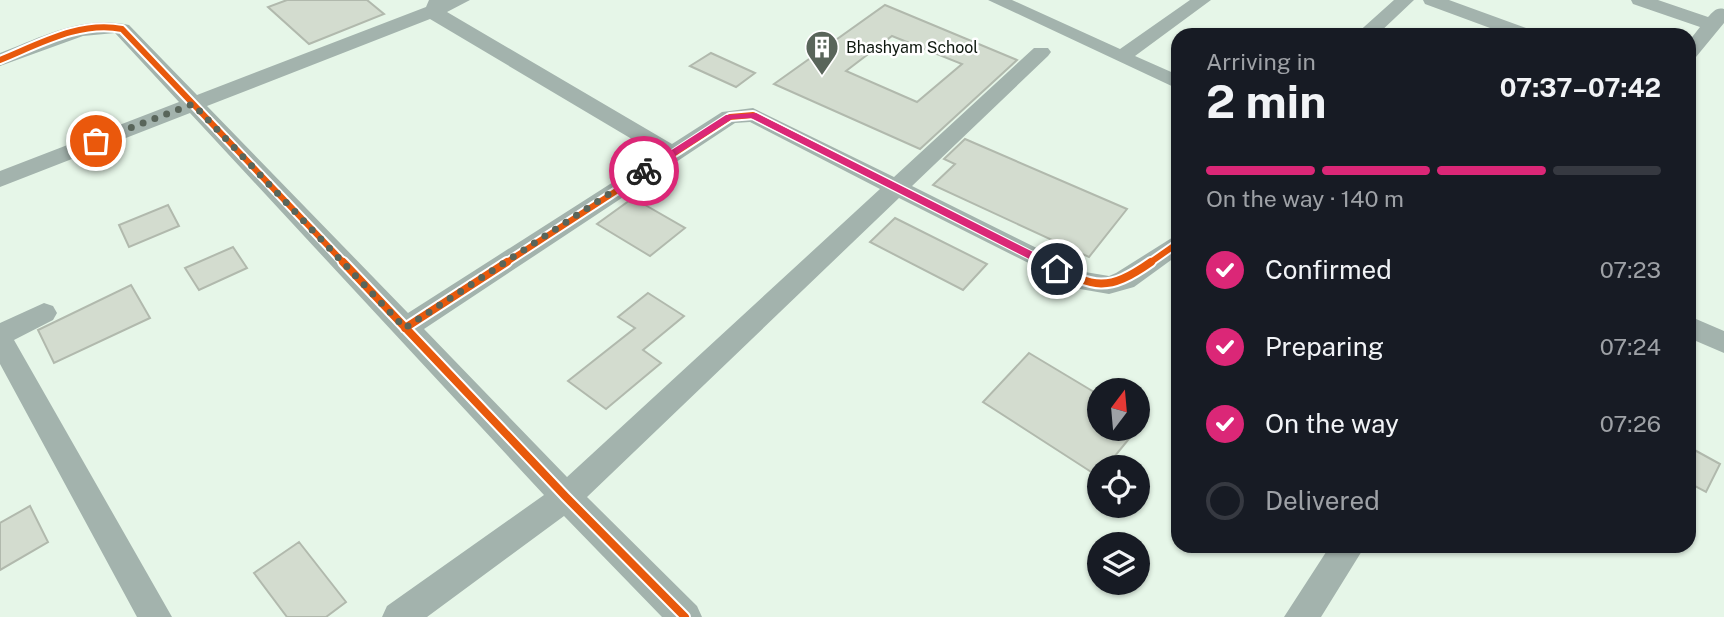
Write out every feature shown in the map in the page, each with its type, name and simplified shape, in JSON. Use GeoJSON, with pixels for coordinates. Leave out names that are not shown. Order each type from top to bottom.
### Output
{"type":"FeatureCollection","features":[{"type":"Feature","properties":{"kind":"street"},"geometry":{"type":"LineString","coordinates":[[0,179],[435,6],[461,0]]}},
{"type":"Feature","properties":{"kind":"street"},"geometry":{"type":"LineString","coordinates":[[997,0],[1171,80]]}},
{"type":"Feature","properties":{"kind":"street"},"geometry":{"type":"LineString","coordinates":[[1121,57],[1202,0]]}},
{"type":"Feature","properties":{"kind":"street"},"geometry":{"type":"LineString","coordinates":[[1373,28],[1405,0]]}},
{"type":"Feature","properties":{"kind":"street"},"geometry":{"type":"LineString","coordinates":[[1432,0],[1508,28]]}},
{"type":"Feature","properties":{"kind":"street"},"geometry":{"type":"LineString","coordinates":[[1640,0],[1718,18],[1696,45]]}},
{"type":"Feature","properties":{"kind":"street"},"geometry":{"type":"LineString","coordinates":[[435,6],[671,153]]}},
{"type":"Feature","properties":{"kind":"street"},"geometry":{"type":"LineString","coordinates":[[0,60],[91,27],[111,25],[122,29],[566,497],[685,617]]}},
{"type":"Feature","properties":{"kind":"street"},"geometry":{"type":"LineString","coordinates":[[400,617],[566,497],[1041,52]]}},
{"type":"Feature","properties":{"kind":"street"},"geometry":{"type":"LineString","coordinates":[[405,328],[730,117],[753,115],[1080,280],[1109,285],[1125,280],[1171,248]]}},
{"type":"Feature","properties":{"kind":"street"},"geometry":{"type":"LineString","coordinates":[[44,313],[0,337],[155,617]]}},
{"type":"Feature","properties":{"kind":"street"},"geometry":{"type":"LineString","coordinates":[[1696,329],[1724,343]]}},
{"type":"Feature","properties":{"kind":"street"},"geometry":{"type":"LineString","coordinates":[[1301,617],[1344,553]]}},
{"type":"Feature","properties":{"kind":"building"},"geometry":{"type":"Polygon","coordinates":[[[287,0],[367,0],[384,14],[309,44],[268,7],[287,0]]]}},
{"type":"Feature","properties":{"kind":"building","name":"Bhashyam School"},"geometry":{"type":"Polygon","coordinates":[[[885,5],[1017,60],[920,149],[774,84],[885,5]],[[892,36],[846,71],[917,102],[962,64],[892,36]]]}},
{"type":"Feature","properties":{"kind":"building"},"geometry":{"type":"Polygon","coordinates":[[[711,53],[755,73],[736,87],[690,66],[711,53]]]}},
{"type":"Feature","properties":{"kind":"building"},"geometry":{"type":"Polygon","coordinates":[[[965,139],[1127,209],[1089,257],[933,185],[955,164],[944,159],[965,139]]]}},
{"type":"Feature","properties":{"kind":"building"},"geometry":{"type":"Polygon","coordinates":[[[633,198],[685,228],[650,256],[597,224],[633,198]]]}},
{"type":"Feature","properties":{"kind":"building"},"geometry":{"type":"Polygon","coordinates":[[[168,205],[179,226],[129,247],[119,225],[168,205]]]}},
{"type":"Feature","properties":{"kind":"building"},"geometry":{"type":"Polygon","coordinates":[[[895,218],[987,264],[963,290],[870,242],[895,218]]]}},
{"type":"Feature","properties":{"kind":"building"},"geometry":{"type":"Polygon","coordinates":[[[233,247],[247,268],[199,290],[185,268],[233,247]]]}},
{"type":"Feature","properties":{"kind":"building"},"geometry":{"type":"Polygon","coordinates":[[[131,285],[150,318],[54,363],[38,330],[131,285]]]}},
{"type":"Feature","properties":{"kind":"building"},"geometry":{"type":"Polygon","coordinates":[[[648,293],[684,316],[643,350],[661,363],[606,409],[568,381],[635,328],[618,317],[648,293]]]}},
{"type":"Feature","properties":{"kind":"building"},"geometry":{"type":"Polygon","coordinates":[[[1029,353],[1087,388],[1087,441],[1127,441],[1116,455],[1087,455],[1087,469],[983,402],[1029,353]]]}},
{"type":"Feature","properties":{"kind":"building"},"geometry":{"type":"Polygon","coordinates":[[[1696,451],[1720,464],[1706,492],[1696,487],[1696,451]]]}},
{"type":"Feature","properties":{"kind":"building"},"geometry":{"type":"Polygon","coordinates":[[[30,506],[48,542],[0,570],[0,523],[30,506]]]}},
{"type":"Feature","properties":{"kind":"building"},"geometry":{"type":"Polygon","coordinates":[[[299,542],[346,602],[326,617],[287,617],[254,573],[299,542]]]}},
{"type":"Feature","properties":{"kind":"cycle path"},"geometry":{"type":"LineString","coordinates":[[0,60],[79,31],[110,26],[122,29],[566,497],[685,617]]}},
{"type":"Feature","properties":{"kind":"cycle path"},"geometry":{"type":"LineString","coordinates":[[405,328],[730,117],[753,115],[1080,280],[1109,285],[1125,280],[1171,248]]}},
{"type":"Feature","properties":{"kind":"way so far"},"geometry":{"type":"LineString","coordinates":[[96,141],[193,104],[405,328],[644,171]]}},
{"type":"Feature","properties":{"kind":"place","name":"Bhashyam School"},"geometry":{"type":"Point","coordinates":[822,77]}},
{"type":"Feature","properties":{"kind":"route"},"geometry":{"type":"LineString","coordinates":[[644,171],[730,117],[753,115],[1057,269]]}}]}
